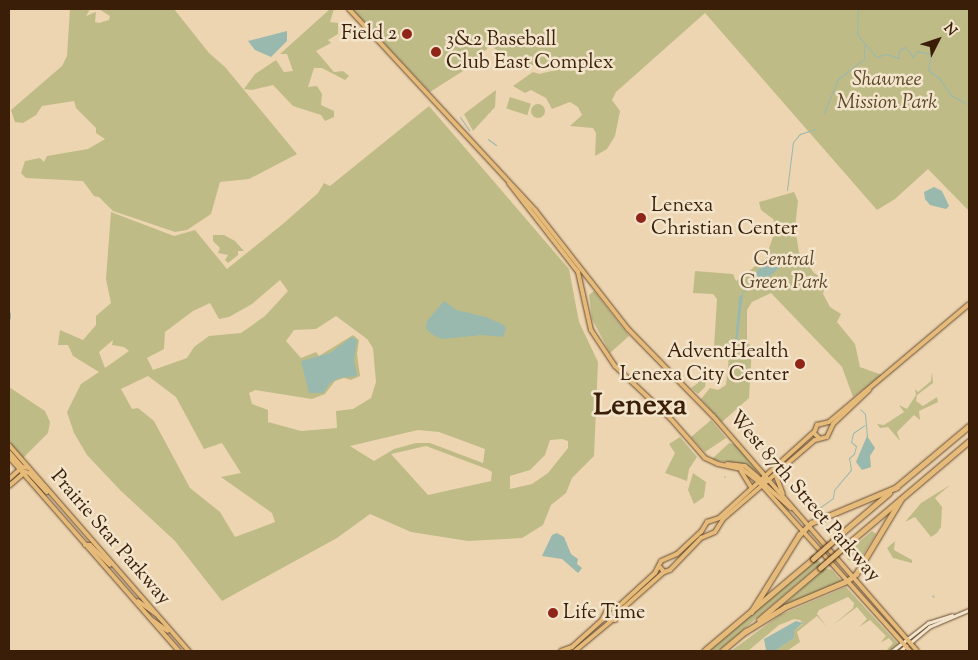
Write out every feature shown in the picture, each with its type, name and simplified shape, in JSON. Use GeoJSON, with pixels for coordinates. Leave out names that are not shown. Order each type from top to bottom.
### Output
{"type":"FeatureCollection","features":[{"type":"Feature","properties":{"kind":"highway"},"geometry":{"type":"LineString","coordinates":[[704,651],[969,426]]}},
{"type":"Feature","properties":{"kind":"highway"},"geometry":{"type":"LineString","coordinates":[[722,651],[969,441]]}},
{"type":"Feature","properties":{"kind":"highway"},"geometry":{"type":"LineString","coordinates":[[751,612],[808,525],[897,487]]}},
{"type":"Feature","properties":{"kind":"highway"},"geometry":{"type":"LineString","coordinates":[[745,632],[785,607],[847,581],[853,576],[901,499]]}},
{"type":"Feature","properties":{"kind":"main road","name":"West 87th Street Parkway"},"geometry":{"type":"LineString","coordinates":[[349,9],[554,231],[628,329],[713,416],[853,576],[906,642],[910,651]]}},
{"type":"Feature","properties":{"kind":"main road","name":"West 87th Street Parkway"},"geometry":{"type":"LineString","coordinates":[[509,183],[578,272],[585,290],[589,324],[599,346],[623,376],[670,418],[703,456],[723,465],[742,469],[759,480],[847,581],[917,651]]}},
{"type":"Feature","properties":{"kind":"main road"},"geometry":{"type":"LineString","coordinates":[[564,651],[572,647],[612,608],[620,605],[665,560],[676,555],[704,527],[814,432],[817,425],[823,424],[869,390],[969,304]]}},
{"type":"Feature","properties":{"kind":"main road"},"geometry":{"type":"LineString","coordinates":[[575,651],[616,619],[618,614],[664,572],[709,534],[715,532],[717,527],[819,438],[827,437],[829,430],[869,390]]}},
{"type":"Feature","properties":{"kind":"main road"},"geometry":{"type":"LineString","coordinates":[[823,424],[829,430]]}},
{"type":"Feature","properties":{"kind":"main road"},"geometry":{"type":"LineString","coordinates":[[814,432],[819,438]]}},
{"type":"Feature","properties":{"kind":"main road","name":"Prairie Star Parkway"},"geometry":{"type":"LineString","coordinates":[[9,445],[22,467]]}},
{"type":"Feature","properties":{"kind":"main road"},"geometry":{"type":"LineString","coordinates":[[9,452],[26,471],[9,486]]}},
{"type":"Feature","properties":{"kind":"main road","name":"Prairie Star Parkway"},"geometry":{"type":"LineString","coordinates":[[9,457],[53,496],[189,651]]}},
{"type":"Feature","properties":{"kind":"main road"},"geometry":{"type":"LineString","coordinates":[[723,465],[743,472],[751,487]]}},
{"type":"Feature","properties":{"kind":"main road"},"geometry":{"type":"LineString","coordinates":[[9,479],[22,467]]}},
{"type":"Feature","properties":{"kind":"main road","name":"Prairie Star Parkway"},"geometry":{"type":"LineString","coordinates":[[26,471],[28,479],[179,651]]}},
{"type":"Feature","properties":{"kind":"main road"},"geometry":{"type":"LineString","coordinates":[[776,475],[776,482],[791,507]]}},
{"type":"Feature","properties":{"kind":"main road"},"geometry":{"type":"LineString","coordinates":[[759,480],[769,481]]}},
{"type":"Feature","properties":{"kind":"main road"},"geometry":{"type":"LineString","coordinates":[[764,486],[791,507]]}},
{"type":"Feature","properties":{"kind":"main road"},"geometry":{"type":"LineString","coordinates":[[712,521],[717,527]]}},
{"type":"Feature","properties":{"kind":"main road"},"geometry":{"type":"LineString","coordinates":[[704,527],[709,534]]}},
{"type":"Feature","properties":{"kind":"main road"},"geometry":{"type":"LineString","coordinates":[[85,545],[90,545],[118,571]]}},
{"type":"Feature","properties":{"kind":"main road"},"geometry":{"type":"LineString","coordinates":[[665,560],[670,562],[672,567]]}},
{"type":"Feature","properties":{"kind":"main road"},"geometry":{"type":"LineString","coordinates":[[659,566],[664,572]]}},
{"type":"Feature","properties":{"kind":"main road"},"geometry":{"type":"LineString","coordinates":[[118,582],[150,613],[157,615]]}},
{"type":"Feature","properties":{"kind":"main road"},"geometry":{"type":"LineString","coordinates":[[612,608],[618,614]]}},
{"type":"Feature","properties":{"kind":"main road"},"geometry":{"type":"LineString","coordinates":[[606,614],[611,621]]}},
{"type":"Feature","properties":{"kind":"main road"},"geometry":{"type":"LineString","coordinates":[[151,619],[158,622],[185,646]]}},
{"type":"Feature","properties":{"kind":"street"},"geometry":{"type":"LineString","coordinates":[[892,651],[929,627],[969,610]]}},
{"type":"Feature","properties":{"kind":"street"},"geometry":{"type":"LineString","coordinates":[[900,651],[906,642]]}},
{"type":"Feature","properties":{"kind":"green space"},"geometry":{"type":"Polygon","coordinates":[[[70,9],[90,9],[86,16],[96,12],[95,22],[99,23],[109,20],[110,16],[99,9],[174,9],[209,53],[225,67],[297,154],[249,179],[220,182],[211,214],[187,230],[175,232],[113,211],[99,197],[94,196],[83,181],[26,178],[21,173],[25,161],[40,158],[44,162],[47,156],[88,149],[105,139],[96,133],[96,128],[76,108],[74,101],[42,106],[36,115],[23,123],[15,122],[11,110],[62,66],[67,56],[70,9]]]}},
{"type":"Feature","properties":{"kind":"green space"},"geometry":{"type":"Polygon","coordinates":[[[330,9],[334,9],[330,22],[338,23],[338,34],[328,40],[331,43],[316,51],[334,72],[343,71],[349,76],[345,80],[322,68],[314,68],[308,87],[317,86],[322,94],[321,105],[334,111],[334,117],[325,121],[321,115],[293,106],[273,85],[252,90],[244,89],[255,74],[276,60],[284,72],[293,71],[287,54],[280,54],[330,9]]]}},
{"type":"Feature","properties":{"kind":"green space","name":"Shawnee Mission Park"},"geometry":{"type":"Polygon","coordinates":[[[352,9],[969,9],[969,211],[928,169],[895,199],[877,210],[705,13],[616,92],[612,100],[620,111],[615,136],[607,149],[595,156],[596,133],[593,128],[570,126],[582,115],[578,107],[570,102],[552,109],[546,98],[531,90],[525,93],[513,86],[533,72],[539,74],[556,70],[558,62],[541,67],[527,64],[518,70],[514,66],[516,61],[490,46],[463,71],[430,92],[352,9]]]}},
{"type":"Feature","properties":{"kind":"green space"},"geometry":{"type":"Polygon","coordinates":[[[496,90],[495,107],[473,131],[464,114],[496,90]]]}},
{"type":"Feature","properties":{"kind":"green space"},"geometry":{"type":"Polygon","coordinates":[[[510,97],[531,104],[527,115],[506,108],[510,97]]]}},
{"type":"Feature","properties":{"kind":"green space"},"geometry":{"type":"Polygon","coordinates":[[[535,104],[541,104],[545,111],[541,118],[535,118],[531,114],[531,108],[535,104]]]}},
{"type":"Feature","properties":{"kind":"green space"},"geometry":{"type":"Polygon","coordinates":[[[429,106],[569,269],[579,322],[598,362],[594,456],[572,478],[566,493],[551,505],[543,525],[522,538],[468,541],[411,532],[370,514],[337,538],[222,601],[175,541],[120,490],[87,455],[74,433],[67,412],[81,384],[99,372],[73,356],[68,345],[58,345],[60,330],[83,340],[96,325],[96,316],[111,303],[106,279],[111,212],[174,236],[195,230],[227,269],[318,193],[324,183],[330,186],[429,106]],[[280,280],[252,304],[229,317],[219,319],[210,303],[193,311],[165,332],[164,349],[147,358],[153,370],[187,358],[194,347],[209,336],[241,333],[265,316],[288,291],[280,280]],[[336,316],[316,329],[294,330],[286,341],[301,358],[316,352],[319,356],[353,335],[359,340],[357,354],[360,376],[351,380],[344,378],[335,381],[325,394],[312,399],[255,390],[249,393],[252,404],[268,410],[268,422],[301,431],[337,428],[336,411],[353,409],[371,398],[376,382],[373,348],[367,339],[336,316]],[[113,340],[99,352],[105,368],[129,351],[124,347],[112,345],[113,340]],[[148,376],[121,389],[132,409],[138,408],[154,421],[190,488],[220,512],[235,537],[275,522],[272,513],[221,477],[241,473],[222,443],[204,449],[176,397],[148,376]],[[418,430],[350,446],[374,461],[394,449],[416,443],[430,443],[483,463],[485,449],[439,432],[418,430]],[[562,439],[550,440],[545,455],[530,470],[510,476],[510,489],[532,484],[548,473],[568,448],[568,441],[562,439]],[[426,446],[391,454],[428,495],[491,481],[492,472],[426,446]]]}},
{"type":"Feature","properties":{"kind":"green space","name":"Central Green Park"},"geometry":{"type":"Polygon","coordinates":[[[794,192],[798,201],[795,228],[799,252],[814,273],[826,280],[823,294],[830,307],[841,314],[837,322],[855,344],[860,367],[882,375],[853,397],[842,367],[771,293],[752,302],[747,310],[747,342],[752,347],[749,398],[722,422],[701,399],[710,388],[718,390],[726,385],[729,356],[723,352],[731,353],[732,348],[714,347],[717,299],[713,294],[693,293],[695,271],[733,274],[736,281],[766,258],[776,227],[773,219],[761,210],[759,202],[794,192]]]}},
{"type":"Feature","properties":{"kind":"green space"},"geometry":{"type":"Polygon","coordinates":[[[213,235],[224,235],[235,241],[244,251],[238,251],[238,255],[228,263],[225,260],[228,255],[218,253],[220,248],[213,241],[213,235]]]}},
{"type":"Feature","properties":{"kind":"green space"},"geometry":{"type":"Polygon","coordinates":[[[594,291],[629,336],[610,353],[592,319],[589,295],[594,291]]]}},
{"type":"Feature","properties":{"kind":"green space"},"geometry":{"type":"Polygon","coordinates":[[[932,372],[933,383],[917,395],[916,401],[923,406],[937,397],[938,402],[919,411],[920,420],[914,415],[897,432],[900,441],[888,427],[880,428],[877,424],[884,425],[904,412],[899,405],[907,409],[916,395],[915,389],[918,392],[931,381],[932,372]]]}},
{"type":"Feature","properties":{"kind":"green space"},"geometry":{"type":"Polygon","coordinates":[[[707,375],[705,387],[698,394],[691,388],[698,383],[699,376],[707,375]]]}},
{"type":"Feature","properties":{"kind":"green space"},"geometry":{"type":"Polygon","coordinates":[[[9,387],[45,411],[50,422],[48,433],[21,460],[9,445],[9,387]]]}},
{"type":"Feature","properties":{"kind":"green space"},"geometry":{"type":"Polygon","coordinates":[[[711,420],[726,438],[705,452],[691,437],[711,420]]]}},
{"type":"Feature","properties":{"kind":"green space"},"geometry":{"type":"Polygon","coordinates":[[[680,437],[697,457],[689,469],[687,481],[665,473],[675,453],[669,444],[680,437]]]}},
{"type":"Feature","properties":{"kind":"green space"},"geometry":{"type":"Polygon","coordinates":[[[729,443],[736,445],[759,474],[739,463],[711,460],[729,443]]]}},
{"type":"Feature","properties":{"kind":"green space"},"geometry":{"type":"Polygon","coordinates":[[[693,473],[706,482],[704,497],[694,504],[688,490],[693,473]]]}},
{"type":"Feature","properties":{"kind":"green space"},"geometry":{"type":"Polygon","coordinates":[[[950,485],[935,498],[942,507],[941,527],[937,533],[931,537],[915,517],[905,522],[921,503],[950,485]]]}},
{"type":"Feature","properties":{"kind":"green space"},"geometry":{"type":"Polygon","coordinates":[[[872,531],[876,534],[858,563],[848,560],[846,553],[872,531]]]}},
{"type":"Feature","properties":{"kind":"green space"},"geometry":{"type":"Polygon","coordinates":[[[895,541],[894,550],[912,560],[912,563],[893,558],[887,548],[895,541]]]}},
{"type":"Feature","properties":{"kind":"green space"},"geometry":{"type":"Polygon","coordinates":[[[816,559],[821,563],[818,566],[718,651],[709,651],[816,559]]]}},
{"type":"Feature","properties":{"kind":"green space"},"geometry":{"type":"Polygon","coordinates":[[[824,568],[832,570],[842,582],[779,609],[824,568]]]}},
{"type":"Feature","properties":{"kind":"green space"},"geometry":{"type":"Polygon","coordinates":[[[846,587],[898,644],[890,651],[886,651],[893,643],[889,638],[881,642],[886,636],[870,620],[859,627],[867,619],[857,607],[833,625],[853,608],[854,603],[848,597],[819,610],[817,614],[827,627],[817,616],[797,632],[800,642],[787,651],[775,651],[794,638],[794,631],[803,624],[800,620],[794,619],[779,625],[748,651],[731,651],[780,615],[846,587]]]}},
{"type":"Feature","properties":{"kind":"water"},"geometry":{"type":"Polygon","coordinates":[[[287,31],[287,41],[271,57],[255,50],[248,41],[287,31]]]}},
{"type":"Feature","properties":{"kind":"water"},"geometry":{"type":"Polygon","coordinates":[[[934,187],[942,191],[949,206],[946,209],[930,205],[925,199],[924,192],[934,187]]]}},
{"type":"Feature","properties":{"kind":"water"},"geometry":{"type":"Polygon","coordinates":[[[767,257],[773,259],[779,268],[768,278],[752,280],[754,288],[749,287],[743,294],[737,345],[735,342],[739,298],[767,257]]]}},
{"type":"Feature","properties":{"kind":"water"},"geometry":{"type":"Polygon","coordinates":[[[444,301],[456,310],[486,317],[504,325],[506,329],[503,337],[482,335],[442,339],[433,335],[426,329],[427,321],[444,301]]]}},
{"type":"Feature","properties":{"kind":"water"},"geometry":{"type":"Polygon","coordinates":[[[352,337],[357,340],[354,360],[357,376],[339,378],[330,383],[323,393],[309,393],[301,361],[330,353],[352,337]]]}},
{"type":"Feature","properties":{"kind":"water"},"geometry":{"type":"Polygon","coordinates":[[[867,436],[875,448],[870,456],[871,467],[862,470],[856,462],[867,436]]]}},
{"type":"Feature","properties":{"kind":"water"},"geometry":{"type":"Polygon","coordinates":[[[557,533],[564,537],[571,554],[578,559],[577,564],[582,568],[578,573],[562,559],[542,556],[552,535],[557,533]]]}},
{"type":"Feature","properties":{"kind":"water"},"geometry":{"type":"Polygon","coordinates":[[[796,621],[803,623],[794,631],[794,638],[775,651],[766,650],[764,639],[796,621]]]}},
{"type":"Feature","properties":{"kind":"waterway"},"geometry":{"type":"LineString","coordinates":[[858,9],[857,34],[876,57],[886,54],[898,58],[899,51],[905,47],[913,57],[917,51],[931,54],[928,70],[939,78],[951,95],[969,105]]}},
{"type":"Feature","properties":{"kind":"waterway"},"geometry":{"type":"LineString","coordinates":[[824,113],[837,80],[864,59],[864,45]]}},
{"type":"Feature","properties":{"kind":"waterway"},"geometry":{"type":"LineString","coordinates":[[460,117],[469,130]]}},
{"type":"Feature","properties":{"kind":"waterway"},"geometry":{"type":"LineString","coordinates":[[787,190],[793,142],[800,134],[815,129]]}},
{"type":"Feature","properties":{"kind":"waterway"},"geometry":{"type":"LineString","coordinates":[[488,139],[496,145]]}},
{"type":"Feature","properties":{"kind":"waterway"},"geometry":{"type":"LineString","coordinates":[[860,409],[865,414],[867,437]]}},
{"type":"Feature","properties":{"kind":"waterway"},"geometry":{"type":"LineString","coordinates":[[811,514],[833,498],[834,490],[851,470],[849,458],[854,454],[856,446],[851,442],[853,433],[865,425]]}},
{"type":"Feature","properties":{"kind":"waterway"},"geometry":{"type":"LineString","coordinates":[[815,512],[816,518]]}},
{"type":"Feature","properties":{"kind":"place","name":"Field 2"},"geometry":{"type":"Point","coordinates":[407,34]}},
{"type":"Feature","properties":{"kind":"place","name":"3&2 Baseball Club East Complex"},"geometry":{"type":"Point","coordinates":[436,52]}},
{"type":"Feature","properties":{"kind":"place","name":"Lenexa Christian Center"},"geometry":{"type":"Point","coordinates":[641,218]}},
{"type":"Feature","properties":{"kind":"place","name":"AdventHealth Lenexa City Center"},"geometry":{"type":"Point","coordinates":[800,364]}},
{"type":"Feature","properties":{"kind":"place","name":"Life Time"},"geometry":{"type":"Point","coordinates":[553,613]}},
{"type":"Feature","properties":{"kind":"district","name":"Lenexa"},"geometry":{"type":"Point","coordinates":[640,407]}}]}
